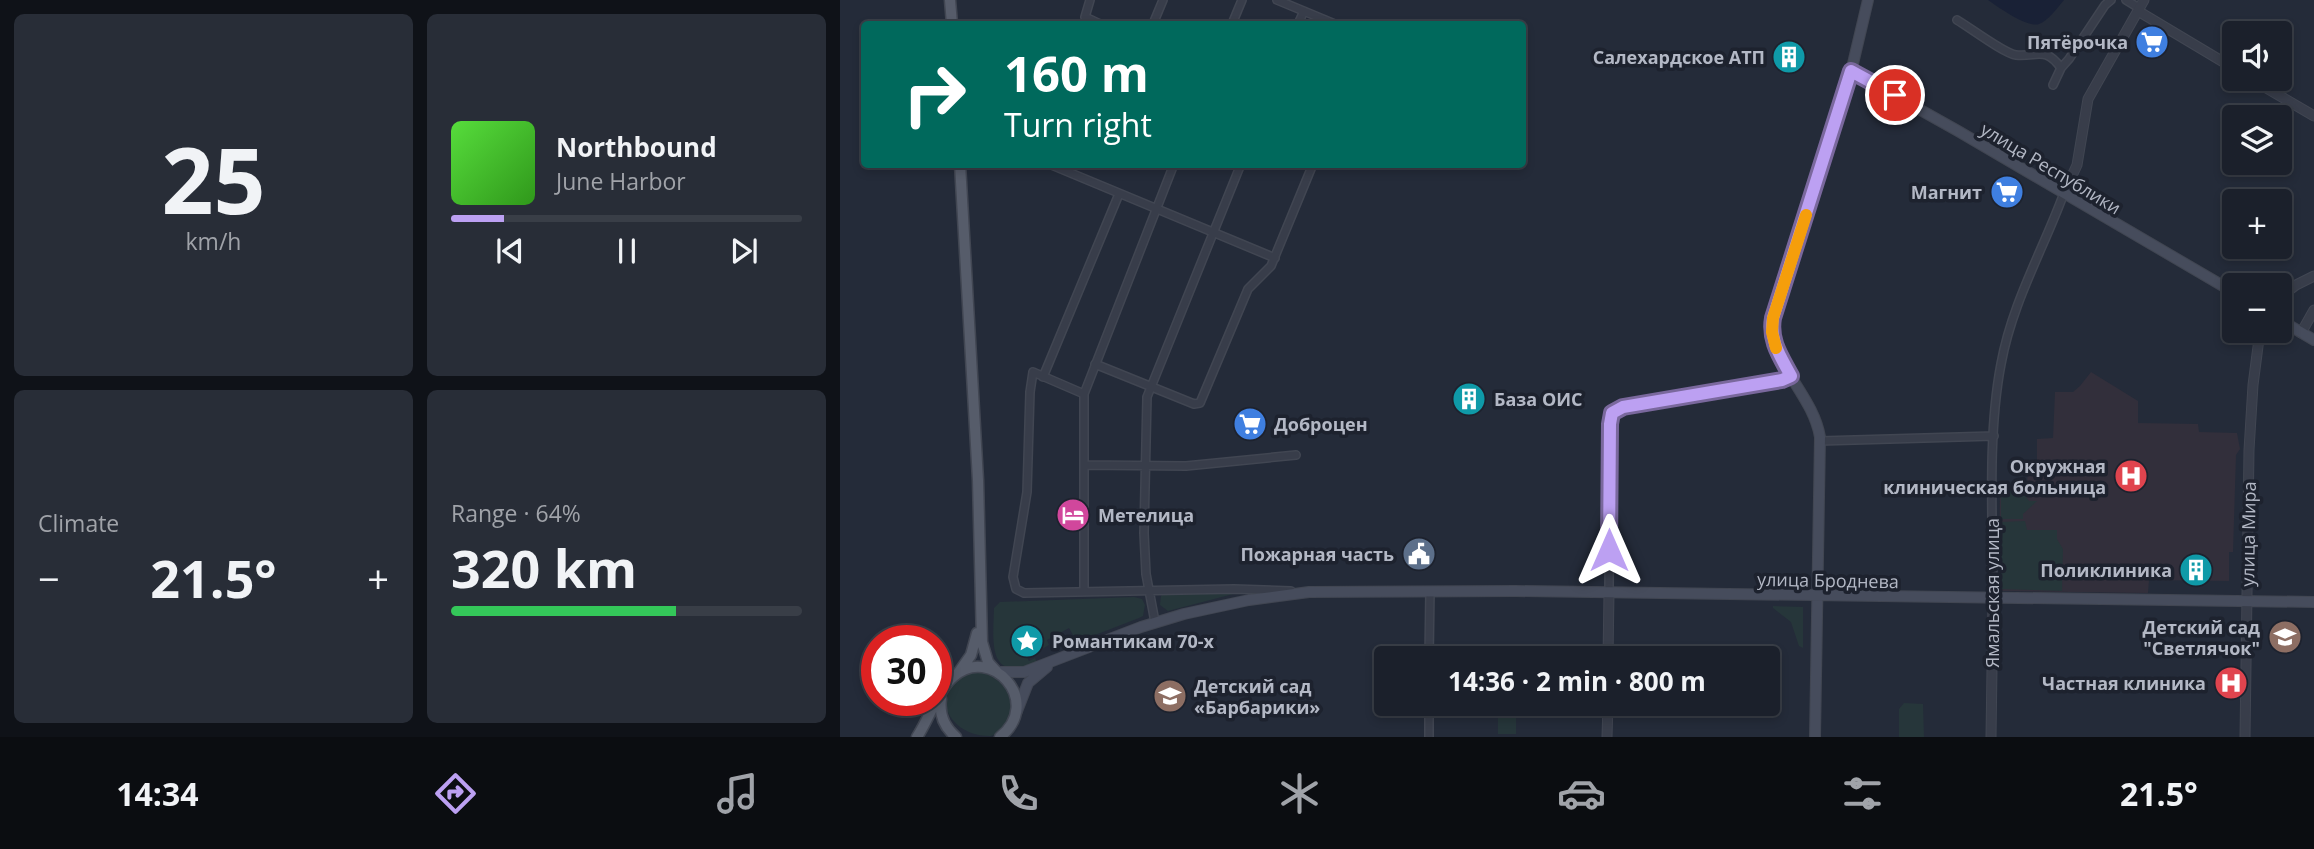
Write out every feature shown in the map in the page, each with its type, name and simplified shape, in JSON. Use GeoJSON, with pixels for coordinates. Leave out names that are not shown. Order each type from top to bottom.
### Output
{"type":"FeatureCollection","features":[{"type":"Feature","properties":{"kind":"main road"},"geometry":{"type":"LineString","coordinates":[[950,0],[952,21]]}},
{"type":"Feature","properties":{"kind":"main road"},"geometry":{"type":"LineString","coordinates":[[1815,737],[1820,441],[1815,416],[1775,346],[1773,318],[1851,71],[1868,0]]}},
{"type":"Feature","properties":{"kind":"main road","name":"улица Республики"},"geometry":{"type":"LineString","coordinates":[[1851,71],[2222,285]]}},
{"type":"Feature","properties":{"kind":"main road"},"geometry":{"type":"LineString","coordinates":[[960,168],[978,480],[980,616],[985,656],[1013,688],[1016,715]]}},
{"type":"Feature","properties":{"kind":"main road"},"geometry":{"type":"LineString","coordinates":[[2292,327],[2314,340]]}},
{"type":"Feature","properties":{"kind":"main road","name":"улица Броднева"},"geometry":{"type":"LineString","coordinates":[[1056,661],[1155,622],[1228,604],[1341,590],[2314,602]]}},
{"type":"Feature","properties":{"kind":"main road"},"geometry":{"type":"LineString","coordinates":[[952,680],[974,649],[980,616]]}},
{"type":"Feature","properties":{"kind":"main road"},"geometry":{"type":"LineString","coordinates":[[958,673],[974,667],[997,672],[1024,672],[1056,661]]}},
{"type":"Feature","properties":{"kind":"main road"},"geometry":{"type":"LineString","coordinates":[[1000,737],[1011,726],[1028,683],[1056,661]]}},
{"type":"Feature","properties":{"kind":"main road"},"geometry":{"type":"LineString","coordinates":[[917,737],[929,716]]}},
{"type":"Feature","properties":{"kind":"main road"},"geometry":{"type":"LineString","coordinates":[[942,716],[956,737]]}},
{"type":"Feature","properties":{"kind":"street"},"geometry":{"type":"LineString","coordinates":[[1090,0],[1085,17],[1094,21]]}},
{"type":"Feature","properties":{"kind":"street"},"geometry":{"type":"LineString","coordinates":[[1154,21],[1163,0]]}},
{"type":"Feature","properties":{"kind":"street"},"geometry":{"type":"LineString","coordinates":[[1232,21],[1242,0]]}},
{"type":"Feature","properties":{"kind":"street"},"geometry":{"type":"LineString","coordinates":[[1277,0],[1328,21]]}},
{"type":"Feature","properties":{"kind":"street"},"geometry":{"type":"LineString","coordinates":[[2053,85],[2060,68],[2111,0]]}},
{"type":"Feature","properties":{"kind":"street"},"geometry":{"type":"LineString","coordinates":[[2126,0],[2140,6],[2222,60]]}},
{"type":"Feature","properties":{"kind":"street"},"geometry":{"type":"LineString","coordinates":[[2064,193],[2077,165],[2088,99],[2140,6]]}},
{"type":"Feature","properties":{"kind":"street"},"geometry":{"type":"LineString","coordinates":[[1299,21],[1304,11]]}},
{"type":"Feature","properties":{"kind":"street"},"geometry":{"type":"LineString","coordinates":[[1957,20],[2011,54],[2046,54],[2053,58],[2060,68]]}},
{"type":"Feature","properties":{"kind":"street"},"geometry":{"type":"LineString","coordinates":[[2278,91],[2293,98],[2314,116]]}},
{"type":"Feature","properties":{"kind":"street"},"geometry":{"type":"LineString","coordinates":[[1058,168],[1275,258]]}},
{"type":"Feature","properties":{"kind":"street"},"geometry":{"type":"LineString","coordinates":[[1084,591],[1084,394],[1172,168]]}},
{"type":"Feature","properties":{"kind":"street"},"geometry":{"type":"LineString","coordinates":[[1155,622],[1144,533],[1146,406],[1150,387],[1239,168]]}},
{"type":"Feature","properties":{"kind":"street"},"geometry":{"type":"LineString","coordinates":[[1095,364],[1194,404],[1200,403],[1248,289],[1269,269],[1275,258],[1311,168]]}},
{"type":"Feature","properties":{"kind":"street","name":"Ямальская улица"},"geometry":{"type":"LineString","coordinates":[[1991,737],[1994,436],[2001,362],[2013,316],[2064,193]]}},
{"type":"Feature","properties":{"kind":"street"},"geometry":{"type":"LineString","coordinates":[[1043,377],[1119,194]]}},
{"type":"Feature","properties":{"kind":"street"},"geometry":{"type":"LineString","coordinates":[[2292,288],[2314,276]]}},
{"type":"Feature","properties":{"kind":"street"},"geometry":{"type":"LineString","coordinates":[[2301,332],[2314,310]]}},
{"type":"Feature","properties":{"kind":"street","name":"улица Мира"},"geometry":{"type":"LineString","coordinates":[[2245,737],[2251,408],[2259,343]]}},
{"type":"Feature","properties":{"kind":"street"},"geometry":{"type":"LineString","coordinates":[[1084,394],[1033,372],[1030,384],[1027,492],[1013,577],[1019,592],[1251,589],[1309,592]]}},
{"type":"Feature","properties":{"kind":"street"},"geometry":{"type":"LineString","coordinates":[[1608,646],[1610,424],[1614,410],[1782,380],[1791,376]]}},
{"type":"Feature","properties":{"kind":"street"},"geometry":{"type":"LineString","coordinates":[[1820,441],[1994,436]]}},
{"type":"Feature","properties":{"kind":"street"},"geometry":{"type":"LineString","coordinates":[[1084,465],[1198,466],[1296,456]]}},
{"type":"Feature","properties":{"kind":"street"},"geometry":{"type":"LineString","coordinates":[[1430,591],[1430,646]]}},
{"type":"Feature","properties":{"kind":"street"},"geometry":{"type":"LineString","coordinates":[[1009,737],[1016,715]]}},
{"type":"Feature","properties":{"kind":"street"},"geometry":{"type":"LineString","coordinates":[[1429,716],[1429,737]]}},
{"type":"Feature","properties":{"kind":"street"},"geometry":{"type":"LineString","coordinates":[[1607,737],[1608,716]]}},
{"type":"Feature","properties":{"kind":"shaded area","name":"Окружная клиническая больница"},"geometry":{"type":"Polygon","coordinates":[[[2091,372],[2138,401],[2138,423],[2198,424],[2199,432],[2237,433],[2240,449],[2236,455],[2233,552],[2229,552],[2229,581],[2149,580],[2148,593],[2001,591],[1999,588],[2000,487],[2027,486],[2028,465],[2037,464],[2037,439],[2053,438],[2055,392],[2073,392],[2091,372]]]}},
{"type":"Feature","properties":{"kind":"shaded area"},"geometry":{"type":"Polygon","coordinates":[[[2001,491],[2022,491],[2029,501],[2037,501],[2023,514],[2023,519],[2001,519],[2001,491]]]}},
{"type":"Feature","properties":{"kind":"shaded area"},"geometry":{"type":"Polygon","coordinates":[[[2025,521],[2027,530],[2057,530],[2057,539],[2063,549],[2062,591],[1999,589],[2001,522],[2025,521]]]}},
{"type":"Feature","properties":{"kind":"shaded area"},"geometry":{"type":"Polygon","coordinates":[[[1165,592],[1237,593],[1168,611],[1160,605],[1161,596],[1165,592]]]}},
{"type":"Feature","properties":{"kind":"shaded area"},"geometry":{"type":"Polygon","coordinates":[[[1134,597],[1142,599],[1145,605],[1143,616],[1077,642],[1069,628],[1047,640],[1049,645],[1042,649],[1030,629],[1016,637],[1029,661],[1035,658],[1037,662],[1009,668],[1001,664],[996,656],[994,608],[1000,602],[1134,597]]]}},
{"type":"Feature","properties":{"kind":"shaded area"},"geometry":{"type":"Polygon","coordinates":[[[1773,606],[1803,607],[1803,648],[1799,646],[1791,622],[1773,606]]]}},
{"type":"Feature","properties":{"kind":"shaded area"},"geometry":{"type":"Polygon","coordinates":[[[976,672],[989,675],[999,682],[1010,701],[1011,712],[1002,730],[991,736],[974,734],[961,728],[952,719],[952,684],[960,677],[976,672]]]}},
{"type":"Feature","properties":{"kind":"shaded area"},"geometry":{"type":"Polygon","coordinates":[[[1904,703],[1923,704],[1924,737],[1899,737],[1899,709],[1904,703]]]}},
{"type":"Feature","properties":{"kind":"shaded area"},"geometry":{"type":"Polygon","coordinates":[[[1498,716],[1516,716],[1516,734],[1498,734],[1498,716]]]}},
{"type":"Feature","properties":{"kind":"water"},"geometry":{"type":"Polygon","coordinates":[[[1988,0],[2064,0],[2046,20],[2034,24],[2013,16],[1988,0]]]}},
{"type":"Feature","properties":{"kind":"slow traffic"},"geometry":{"type":"LineString","coordinates":[[1776,348],[1772,332],[1773,318],[1806,215]]}},
{"type":"Feature","properties":{"kind":"place","name":"Пятёрочка"},"geometry":{"type":"Point","coordinates":[2152,42]}},
{"type":"Feature","properties":{"kind":"place","name":"Салехардское АТП"},"geometry":{"type":"Point","coordinates":[1789,57]}},
{"type":"Feature","properties":{"kind":"place","name":"Магнит"},"geometry":{"type":"Point","coordinates":[2007,192]}},
{"type":"Feature","properties":{"kind":"place","name":"База ОИС"},"geometry":{"type":"Point","coordinates":[1469,399]}},
{"type":"Feature","properties":{"kind":"place","name":"Доброцен"},"geometry":{"type":"Point","coordinates":[1250,424]}},
{"type":"Feature","properties":{"kind":"place","name":"Окружная клиническая больница"},"geometry":{"type":"Point","coordinates":[2131,476]}},
{"type":"Feature","properties":{"kind":"place","name":"Метелица"},"geometry":{"type":"Point","coordinates":[1073,515]}},
{"type":"Feature","properties":{"kind":"place","name":"Пожарная часть"},"geometry":{"type":"Point","coordinates":[1419,554]}},
{"type":"Feature","properties":{"kind":"place","name":"Поликлиника"},"geometry":{"type":"Point","coordinates":[2196,570]}},
{"type":"Feature","properties":{"kind":"place","name":"Детский сад \"Светлячок\""},"geometry":{"type":"Point","coordinates":[2285,637]}},
{"type":"Feature","properties":{"kind":"place","name":"Романтикам 70-х"},"geometry":{"type":"Point","coordinates":[1027,641]}},
{"type":"Feature","properties":{"kind":"place","name":"Частная клиника"},"geometry":{"type":"Point","coordinates":[2231,683]}},
{"type":"Feature","properties":{"kind":"place","name":"Детский сад «Барбарики»"},"geometry":{"type":"Point","coordinates":[1170,696]}},
{"type":"Feature","properties":{"kind":"route"},"geometry":{"type":"LineString","coordinates":[[1609,550],[1612,413],[1618,408],[1782,380],[1791,376],[1775,346],[1773,318],[1851,71],[1895,95]]}}]}
